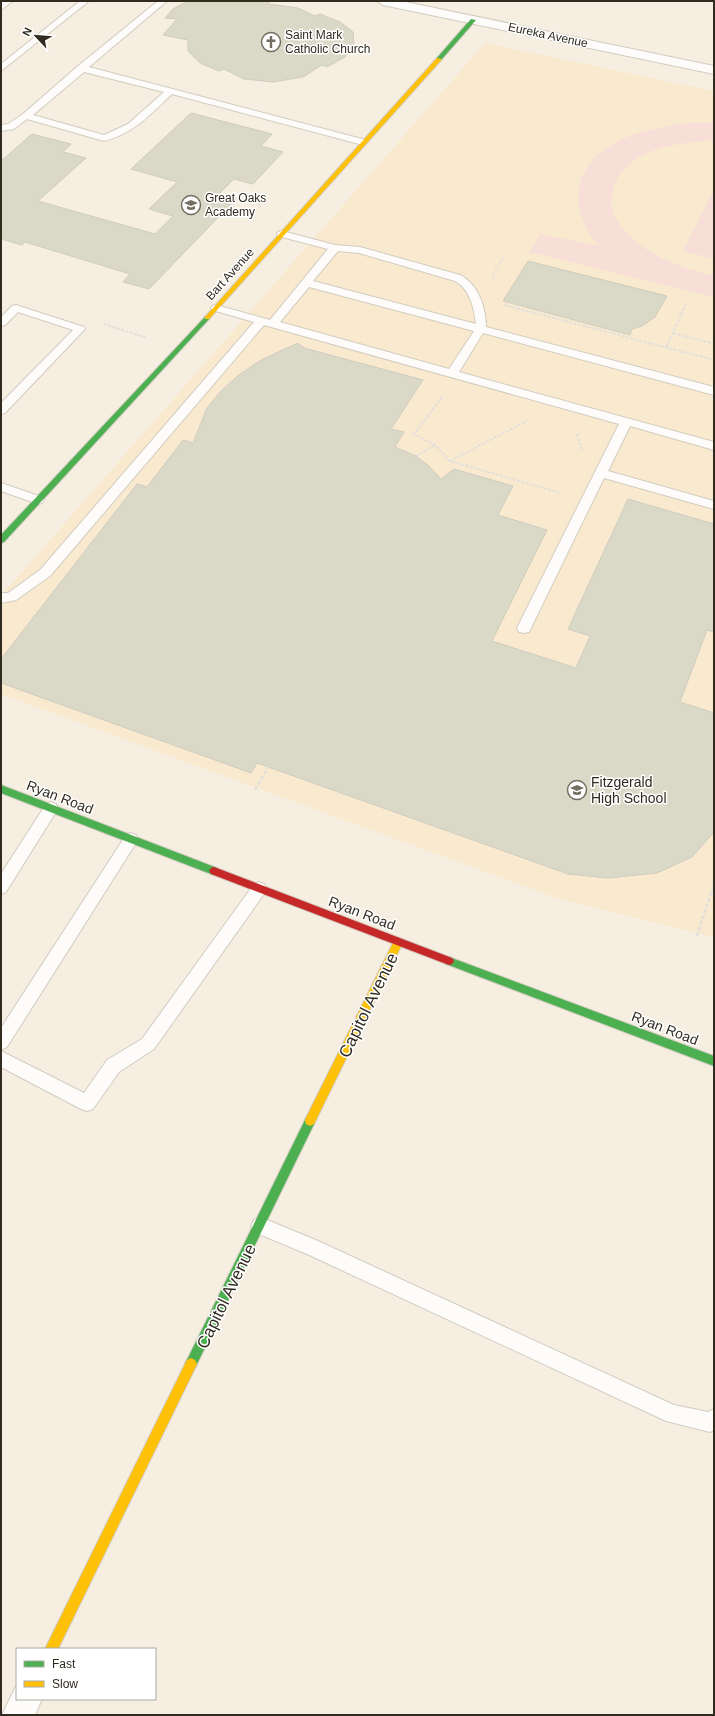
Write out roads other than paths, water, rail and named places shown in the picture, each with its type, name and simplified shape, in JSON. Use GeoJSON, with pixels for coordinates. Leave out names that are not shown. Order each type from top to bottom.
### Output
{"type":"FeatureCollection","features":[{"type":"Feature","properties":{"kind":"street","name":"Eureka Avenue"},"geometry":{"type":"LineString","coordinates":[[383,1],[714,70]]}},
{"type":"Feature","properties":{"kind":"street","name":"Bart Avenue"},"geometry":{"type":"LineString","coordinates":[[1,540],[216,308],[473,20]]}},
{"type":"Feature","properties":{"kind":"street","name":"Ryan Road"},"geometry":{"type":"LineString","coordinates":[[1,789],[259,889],[714,1061]]}},
{"type":"Feature","properties":{"kind":"street","name":"Capitol Avenue"},"geometry":{"type":"LineString","coordinates":[[51,1648],[260,1226],[398,942]]}},
{"type":"Feature","properties":{"kind":"street"},"geometry":{"type":"LineString","coordinates":[[18,1715],[26,1700]]}},
{"type":"Feature","properties":{"kind":"lane"},"geometry":{"type":"LineString","coordinates":[[1,7],[9,1]]}},
{"type":"Feature","properties":{"kind":"lane"},"geometry":{"type":"LineString","coordinates":[[1,68],[85,1]]}},
{"type":"Feature","properties":{"kind":"lane"},"geometry":{"type":"LineString","coordinates":[[1,128],[11,127],[26,116],[81,68],[163,1]]}},
{"type":"Feature","properties":{"kind":"lane"},"geometry":{"type":"LineString","coordinates":[[81,68],[363,142]]}},
{"type":"Feature","properties":{"kind":"lane"},"geometry":{"type":"LineString","coordinates":[[26,116],[104,138],[116,137],[128,129],[170,91]]}},
{"type":"Feature","properties":{"kind":"lane"},"geometry":{"type":"LineString","coordinates":[[282,234],[335,248],[360,250],[461,280],[471,289],[481,320],[481,328],[452,373]]}},
{"type":"Feature","properties":{"kind":"lane"},"geometry":{"type":"LineString","coordinates":[[1,598],[11,597],[45,573],[267,322],[307,283],[335,248]]}},
{"type":"Feature","properties":{"kind":"lane"},"geometry":{"type":"LineString","coordinates":[[307,283],[714,391]]}},
{"type":"Feature","properties":{"kind":"lane"},"geometry":{"type":"LineString","coordinates":[[1,323],[16,308],[80,329],[1,410]]}},
{"type":"Feature","properties":{"kind":"lane"},"geometry":{"type":"LineString","coordinates":[[216,308],[714,446]]}},
{"type":"Feature","properties":{"kind":"lane"},"geometry":{"type":"LineString","coordinates":[[524,628],[626,422]]}},
{"type":"Feature","properties":{"kind":"lane"},"geometry":{"type":"LineString","coordinates":[[600,473],[714,505]]}},
{"type":"Feature","properties":{"kind":"lane"},"geometry":{"type":"LineString","coordinates":[[1,487],[38,500]]}},
{"type":"Feature","properties":{"kind":"lane"},"geometry":{"type":"LineString","coordinates":[[1,887],[51,808]]}},
{"type":"Feature","properties":{"kind":"lane"},"geometry":{"type":"LineString","coordinates":[[1,1042],[131,839]]}},
{"type":"Feature","properties":{"kind":"lane"},"geometry":{"type":"LineString","coordinates":[[1,1058],[87,1103],[113,1066],[148,1044],[259,889]]}},
{"type":"Feature","properties":{"kind":"lane"},"geometry":{"type":"LineString","coordinates":[[260,1226],[312,1248],[673,1414],[710,1422],[714,1419]]}},
{"type":"Feature","properties":{"kind":"place","name":"Saint Mark Catholic Church"},"geometry":{"type":"Point","coordinates":[271,42]}},
{"type":"Feature","properties":{"kind":"place","name":"Great Oaks Academy"},"geometry":{"type":"Point","coordinates":[191,205]}},
{"type":"Feature","properties":{"kind":"place","name":"Fitzgerald High School"},"geometry":{"type":"Point","coordinates":[577,790]}}]}
